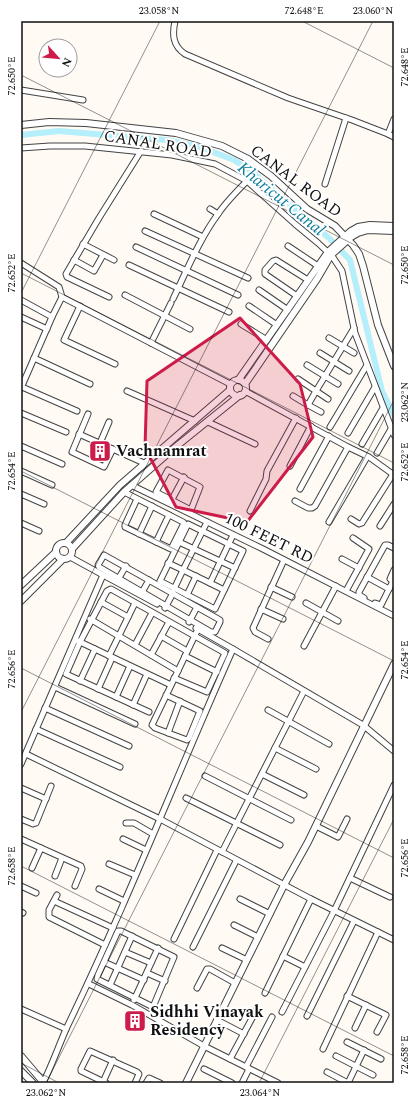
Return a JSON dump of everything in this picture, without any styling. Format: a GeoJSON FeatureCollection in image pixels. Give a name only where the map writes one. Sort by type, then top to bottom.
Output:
{"type":"FeatureCollection","features":[{"type":"Feature","properties":{"kind":"street"},"geometry":{"type":"LineString","coordinates":[[175,21],[174,44],[185,54],[288,98],[346,118],[394,137]]}},
{"type":"Feature","properties":{"kind":"street"},"geometry":{"type":"LineString","coordinates":[[21,90],[83,100]]}},
{"type":"Feature","properties":{"kind":"street"},"geometry":{"type":"LineString","coordinates":[[325,184],[346,118]]}},
{"type":"Feature","properties":{"kind":"street"},"geometry":{"type":"LineString","coordinates":[[388,134],[394,119]]}},
{"type":"Feature","properties":{"kind":"street","name":"CANAL ROAD"},"geometry":{"type":"LineString","coordinates":[[21,125],[50,122],[86,123],[176,132],[222,146],[248,159],[307,209],[335,226],[347,238],[359,254],[378,325],[394,366]]}},
{"type":"Feature","properties":{"kind":"street","name":"CANAL ROAD"},"geometry":{"type":"LineString","coordinates":[[21,148],[78,146],[172,155],[215,164],[247,181],[330,254],[342,271],[354,328],[394,435]]}},
{"type":"Feature","properties":{"kind":"street"},"geometry":{"type":"LineString","coordinates":[[109,297],[68,278],[66,272],[141,151]]}},
{"type":"Feature","properties":{"kind":"street"},"geometry":{"type":"LineString","coordinates":[[151,344],[203,237],[230,198],[247,181]]}},
{"type":"Feature","properties":{"kind":"street"},"geometry":{"type":"LineString","coordinates":[[210,209],[218,214]]}},
{"type":"Feature","properties":{"kind":"street"},"geometry":{"type":"LineString","coordinates":[[154,214],[203,237]]}},
{"type":"Feature","properties":{"kind":"street"},"geometry":{"type":"LineString","coordinates":[[21,585],[56,552],[59,544],[66,543],[120,485],[195,421],[230,387],[234,380],[239,380],[318,266],[347,238],[351,231],[358,227],[370,225],[394,226]]}},
{"type":"Feature","properties":{"kind":"street"},"geometry":{"type":"LineString","coordinates":[[347,238],[368,230],[394,231]]}},
{"type":"Feature","properties":{"kind":"street"},"geometry":{"type":"LineString","coordinates":[[145,231],[248,278]]}},
{"type":"Feature","properties":{"kind":"street"},"geometry":{"type":"LineString","coordinates":[[83,244],[114,260]]}},
{"type":"Feature","properties":{"kind":"street"},"geometry":{"type":"LineString","coordinates":[[288,246],[318,266]]}},
{"type":"Feature","properties":{"kind":"street"},"geometry":{"type":"LineString","coordinates":[[136,248],[238,295]]}},
{"type":"Feature","properties":{"kind":"street"},"geometry":{"type":"LineString","coordinates":[[70,557],[72,549],[131,485],[173,449],[208,422],[243,390],[317,279],[330,254]]}},
{"type":"Feature","properties":{"kind":"street"},"geometry":{"type":"LineString","coordinates":[[74,260],[93,271],[103,255]]}},
{"type":"Feature","properties":{"kind":"street"},"geometry":{"type":"LineString","coordinates":[[297,296],[265,274],[265,270],[273,261],[276,260],[308,280]]}},
{"type":"Feature","properties":{"kind":"street"},"geometry":{"type":"LineString","coordinates":[[21,263],[59,287],[62,297],[21,387],[77,410]]}},
{"type":"Feature","properties":{"kind":"street"},"geometry":{"type":"LineString","coordinates":[[129,265],[229,312]]}},
{"type":"Feature","properties":{"kind":"street"},"geometry":{"type":"LineString","coordinates":[[259,290],[288,310]]}},
{"type":"Feature","properties":{"kind":"street"},"geometry":{"type":"LineString","coordinates":[[124,295],[190,329]]}},
{"type":"Feature","properties":{"kind":"street"},"geometry":{"type":"LineString","coordinates":[[62,297],[230,387],[235,395],[243,390]]}},
{"type":"Feature","properties":{"kind":"street"},"geometry":{"type":"LineString","coordinates":[[21,300],[52,317]]}},
{"type":"Feature","properties":{"kind":"street"},"geometry":{"type":"LineString","coordinates":[[80,306],[64,340],[115,364]]}},
{"type":"Feature","properties":{"kind":"street"},"geometry":{"type":"LineString","coordinates":[[249,306],[278,325]]}},
{"type":"Feature","properties":{"kind":"street"},"geometry":{"type":"LineString","coordinates":[[21,316],[47,329]]}},
{"type":"Feature","properties":{"kind":"street"},"geometry":{"type":"LineString","coordinates":[[242,324],[267,340]]}},
{"type":"Feature","properties":{"kind":"street"},"geometry":{"type":"LineString","coordinates":[[308,405],[354,328]]}},
{"type":"Feature","properties":{"kind":"street"},"geometry":{"type":"LineString","coordinates":[[329,338],[354,353]]}},
{"type":"Feature","properties":{"kind":"street"},"geometry":{"type":"LineString","coordinates":[[320,353],[350,371]]}},
{"type":"Feature","properties":{"kind":"street"},"geometry":{"type":"LineString","coordinates":[[34,358],[90,384]]}},
{"type":"Feature","properties":{"kind":"street"},"geometry":{"type":"LineString","coordinates":[[307,365],[338,384]]}},
{"type":"Feature","properties":{"kind":"street"},"geometry":{"type":"LineString","coordinates":[[330,427],[367,365]]}},
{"type":"Feature","properties":{"kind":"street"},"geometry":{"type":"LineString","coordinates":[[21,370],[27,373]]}},
{"type":"Feature","properties":{"kind":"street"},"geometry":{"type":"LineString","coordinates":[[239,380],[243,390],[366,457],[369,457],[393,475],[362,523],[359,524],[351,519]]}},
{"type":"Feature","properties":{"kind":"street"},"geometry":{"type":"LineString","coordinates":[[298,380],[328,399]]}},
{"type":"Feature","properties":{"kind":"street"},"geometry":{"type":"LineString","coordinates":[[348,433],[375,387]]}},
{"type":"Feature","properties":{"kind":"street"},"geometry":{"type":"LineString","coordinates":[[127,391],[195,421]]}},
{"type":"Feature","properties":{"kind":"street"},"geometry":{"type":"LineString","coordinates":[[293,396],[321,412]]}},
{"type":"Feature","properties":{"kind":"street"},"geometry":{"type":"LineString","coordinates":[[362,444],[383,408]]}},
{"type":"Feature","properties":{"kind":"street"},"geometry":{"type":"LineString","coordinates":[[21,412],[66,432]]}},
{"type":"Feature","properties":{"kind":"street"},"geometry":{"type":"LineString","coordinates":[[88,414],[72,452],[105,467],[113,449]]}},
{"type":"Feature","properties":{"kind":"street"},"geometry":{"type":"LineString","coordinates":[[250,511],[266,479],[267,471],[296,418]]}},
{"type":"Feature","properties":{"kind":"street"},"geometry":{"type":"LineString","coordinates":[[100,443],[109,422]]}},
{"type":"Feature","properties":{"kind":"street"},"geometry":{"type":"LineString","coordinates":[[208,422],[255,444]]}},
{"type":"Feature","properties":{"kind":"street"},"geometry":{"type":"LineString","coordinates":[[290,466],[311,426]]}},
{"type":"Feature","properties":{"kind":"street"},"geometry":{"type":"LineString","coordinates":[[377,453],[391,429]]}},
{"type":"Feature","properties":{"kind":"street"},"geometry":{"type":"LineString","coordinates":[[79,434],[144,464]]}},
{"type":"Feature","properties":{"kind":"street"},"geometry":{"type":"LineString","coordinates":[[300,489],[329,436]]}},
{"type":"Feature","properties":{"kind":"street"},"geometry":{"type":"LineString","coordinates":[[21,446],[62,464]]}},
{"type":"Feature","properties":{"kind":"street"},"geometry":{"type":"LineString","coordinates":[[295,501],[308,508],[315,506],[348,447]]}},
{"type":"Feature","properties":{"kind":"street"},"geometry":{"type":"LineString","coordinates":[[330,522],[366,457]]}},
{"type":"Feature","properties":{"kind":"street"},"geometry":{"type":"LineString","coordinates":[[168,470],[184,477],[200,487],[192,509],[190,510],[171,503],[156,493],[156,490],[168,470]]}},
{"type":"Feature","properties":{"kind":"street"},"geometry":{"type":"LineString","coordinates":[[21,471],[52,485]]}},
{"type":"Feature","properties":{"kind":"street"},"geometry":{"type":"LineString","coordinates":[[171,503],[184,477]]}},
{"type":"Feature","properties":{"kind":"street","name":"100 FEET RD"},"geometry":{"type":"LineString","coordinates":[[131,485],[171,503],[394,616]]}},
{"type":"Feature","properties":{"kind":"street"},"geometry":{"type":"LineString","coordinates":[[124,492],[184,523],[171,549],[126,528],[124,525],[137,499]]}},
{"type":"Feature","properties":{"kind":"street"},"geometry":{"type":"LineString","coordinates":[[21,494],[44,504]]}},
{"type":"Feature","properties":{"kind":"street"},"geometry":{"type":"LineString","coordinates":[[380,526],[394,504]]}},
{"type":"Feature","properties":{"kind":"street"},"geometry":{"type":"LineString","coordinates":[[139,534],[152,506]]}},
{"type":"Feature","properties":{"kind":"street"},"geometry":{"type":"LineString","coordinates":[[156,542],[169,515]]}},
{"type":"Feature","properties":{"kind":"street"},"geometry":{"type":"LineString","coordinates":[[166,607],[207,522]]}},
{"type":"Feature","properties":{"kind":"street"},"geometry":{"type":"LineString","coordinates":[[21,523],[39,531]]}},
{"type":"Feature","properties":{"kind":"street"},"geometry":{"type":"LineString","coordinates":[[203,531],[188,524],[160,581],[174,591],[198,607],[220,620],[221,622],[215,632],[212,633],[141,594],[118,580],[98,565],[105,555],[150,580],[174,591],[187,595],[215,609],[243,551],[203,531]]}},
{"type":"Feature","properties":{"kind":"street"},"geometry":{"type":"LineString","coordinates":[[210,583],[233,535]]}},
{"type":"Feature","properties":{"kind":"street"},"geometry":{"type":"LineString","coordinates":[[346,591],[369,549],[353,538]]}},
{"type":"Feature","properties":{"kind":"street"},"geometry":{"type":"LineString","coordinates":[[179,542],[235,568]]}},
{"type":"Feature","properties":{"kind":"street"},"geometry":{"type":"LineString","coordinates":[[66,543],[72,549]]}},
{"type":"Feature","properties":{"kind":"street"},"geometry":{"type":"LineString","coordinates":[[394,548],[385,545],[359,594],[366,599],[381,605],[394,582],[390,579],[394,570]]}},
{"type":"Feature","properties":{"kind":"street"},"geometry":{"type":"LineString","coordinates":[[56,552],[58,557],[63,559]]}},
{"type":"Feature","properties":{"kind":"street"},"geometry":{"type":"LineString","coordinates":[[21,601],[63,559],[70,557],[103,575],[118,580]]}},
{"type":"Feature","properties":{"kind":"street"},"geometry":{"type":"LineString","coordinates":[[342,559],[359,568]]}},
{"type":"Feature","properties":{"kind":"street"},"geometry":{"type":"LineString","coordinates":[[268,639],[252,630],[284,560]]}},
{"type":"Feature","properties":{"kind":"street"},"geometry":{"type":"LineString","coordinates":[[168,563],[224,590]]}},
{"type":"Feature","properties":{"kind":"street"},"geometry":{"type":"LineString","coordinates":[[118,580],[126,566]]}},
{"type":"Feature","properties":{"kind":"street"},"geometry":{"type":"LineString","coordinates":[[103,575],[85,617],[66,674],[149,712]]}},
{"type":"Feature","properties":{"kind":"street"},"geometry":{"type":"LineString","coordinates":[[187,595],[196,576]]}},
{"type":"Feature","properties":{"kind":"street"},"geometry":{"type":"LineString","coordinates":[[367,577],[389,589]]}},
{"type":"Feature","properties":{"kind":"street"},"geometry":{"type":"LineString","coordinates":[[141,594],[150,580]]}},
{"type":"Feature","properties":{"kind":"street"},"geometry":{"type":"LineString","coordinates":[[304,646],[336,586]]}},
{"type":"Feature","properties":{"kind":"street"},"geometry":{"type":"LineString","coordinates":[[271,587],[292,597]]}},
{"type":"Feature","properties":{"kind":"street"},"geometry":{"type":"LineString","coordinates":[[21,764],[54,687],[77,641],[92,620],[107,591],[111,590],[225,653],[207,692],[174,678]]}},
{"type":"Feature","properties":{"kind":"street"},"geometry":{"type":"LineString","coordinates":[[101,602],[128,617]]}},
{"type":"Feature","properties":{"kind":"street"},"geometry":{"type":"LineString","coordinates":[[98,689],[118,636],[135,603]]}},
{"type":"Feature","properties":{"kind":"street"},"geometry":{"type":"LineString","coordinates":[[306,603],[338,620]]}},
{"type":"Feature","properties":{"kind":"street"},"geometry":{"type":"LineString","coordinates":[[190,621],[198,607]]}},
{"type":"Feature","properties":{"kind":"street"},"geometry":{"type":"LineString","coordinates":[[261,609],[283,619]]}},
{"type":"Feature","properties":{"kind":"street"},"geometry":{"type":"LineString","coordinates":[[135,645],[152,613]]}},
{"type":"Feature","properties":{"kind":"street"},"geometry":{"type":"LineString","coordinates":[[85,617],[178,671]]}},
{"type":"Feature","properties":{"kind":"street"},"geometry":{"type":"LineString","coordinates":[[190,621],[198,629],[363,725],[394,751]]}},
{"type":"Feature","properties":{"kind":"street"},"geometry":{"type":"LineString","coordinates":[[150,655],[169,622]]}},
{"type":"Feature","properties":{"kind":"street"},"geometry":{"type":"LineString","coordinates":[[166,695],[199,710],[200,712],[187,740],[155,728],[152,725],[166,695],[171,685],[174,678],[198,629]]}},
{"type":"Feature","properties":{"kind":"street"},"geometry":{"type":"LineString","coordinates":[[161,636],[186,654],[217,672]]}},
{"type":"Feature","properties":{"kind":"street"},"geometry":{"type":"LineString","coordinates":[[77,641],[171,685]]}},
{"type":"Feature","properties":{"kind":"street"},"geometry":{"type":"LineString","coordinates":[[80,681],[95,649]]}},
{"type":"Feature","properties":{"kind":"street"},"geometry":{"type":"LineString","coordinates":[[21,1056],[44,1083],[66,1029],[89,984],[106,945],[233,649]]}},
{"type":"Feature","properties":{"kind":"street"},"geometry":{"type":"LineString","coordinates":[[186,1083],[246,960],[316,826],[363,725],[392,673],[394,664]]}},
{"type":"Feature","properties":{"kind":"street"},"geometry":{"type":"LineString","coordinates":[[116,697],[130,666]]}},
{"type":"Feature","properties":{"kind":"street"},"geometry":{"type":"LineString","coordinates":[[133,705],[147,674]]}},
{"type":"Feature","properties":{"kind":"street"},"geometry":{"type":"LineString","coordinates":[[54,687],[135,724]]}},
{"type":"Feature","properties":{"kind":"street"},"geometry":{"type":"LineString","coordinates":[[174,939],[220,851],[237,824],[304,691]]}},
{"type":"Feature","properties":{"kind":"street"},"geometry":{"type":"LineString","coordinates":[[168,733],[180,701]]}},
{"type":"Feature","properties":{"kind":"street"},"geometry":{"type":"LineString","coordinates":[[45,708],[129,746]]}},
{"type":"Feature","properties":{"kind":"street"},"geometry":{"type":"LineString","coordinates":[[268,710],[329,744]]}},
{"type":"Feature","properties":{"kind":"street"},"geometry":{"type":"LineString","coordinates":[[36,729],[120,767]]}},
{"type":"Feature","properties":{"kind":"street"},"geometry":{"type":"LineString","coordinates":[[275,748],[316,769]]}},
{"type":"Feature","properties":{"kind":"street"},"geometry":{"type":"LineString","coordinates":[[26,754],[160,819],[236,861],[394,940]]}},
{"type":"Feature","properties":{"kind":"street"},"geometry":{"type":"LineString","coordinates":[[262,774],[304,795]]}},
{"type":"Feature","properties":{"kind":"street"},"geometry":{"type":"LineString","coordinates":[[205,776],[291,820]]}},
{"type":"Feature","properties":{"kind":"street"},"geometry":{"type":"LineString","coordinates":[[21,819],[33,824],[36,823],[51,786]]}},
{"type":"Feature","properties":{"kind":"street"},"geometry":{"type":"LineString","coordinates":[[282,1012],[334,911],[394,786]]}},
{"type":"Feature","properties":{"kind":"street"},"geometry":{"type":"LineString","coordinates":[[21,788],[46,799]]}},
{"type":"Feature","properties":{"kind":"street"},"geometry":{"type":"LineString","coordinates":[[186,798],[280,845]]}},
{"type":"Feature","properties":{"kind":"street"},"geometry":{"type":"LineString","coordinates":[[316,826],[338,837],[347,819]]}},
{"type":"Feature","properties":{"kind":"street"},"geometry":{"type":"LineString","coordinates":[[126,823],[134,824],[153,834]]}},
{"type":"Feature","properties":{"kind":"street"},"geometry":{"type":"LineString","coordinates":[[21,839],[82,868],[75,886]]}},
{"type":"Feature","properties":{"kind":"street"},"geometry":{"type":"LineString","coordinates":[[123,839],[146,850]]}},
{"type":"Feature","properties":{"kind":"street"},"geometry":{"type":"LineString","coordinates":[[32,868],[41,848]]}},
{"type":"Feature","properties":{"kind":"street"},"geometry":{"type":"LineString","coordinates":[[55,876],[62,858]]}},
{"type":"Feature","properties":{"kind":"street"},"geometry":{"type":"LineString","coordinates":[[193,947],[236,861]]}},
{"type":"Feature","properties":{"kind":"street"},"geometry":{"type":"LineString","coordinates":[[109,864],[135,875]]}},
{"type":"Feature","properties":{"kind":"street"},"geometry":{"type":"LineString","coordinates":[[350,878],[390,897]]}},
{"type":"Feature","properties":{"kind":"street"},"geometry":{"type":"LineString","coordinates":[[21,886],[36,892]]}},
{"type":"Feature","properties":{"kind":"street"},"geometry":{"type":"LineString","coordinates":[[99,889],[124,901]]}},
{"type":"Feature","properties":{"kind":"street"},"geometry":{"type":"LineString","coordinates":[[57,895],[49,911],[49,917],[106,945]]}},
{"type":"Feature","properties":{"kind":"street"},"geometry":{"type":"LineString","coordinates":[[240,899],[270,914]]}},
{"type":"Feature","properties":{"kind":"street"},"geometry":{"type":"LineString","coordinates":[[265,993],[311,899]]}},
{"type":"Feature","properties":{"kind":"street"},"geometry":{"type":"LineString","coordinates":[[54,901],[113,928]]}},
{"type":"Feature","properties":{"kind":"street"},"geometry":{"type":"LineString","coordinates":[[307,1016],[354,920]]}},
{"type":"Feature","properties":{"kind":"street"},"geometry":{"type":"LineString","coordinates":[[234,925],[258,937]]}},
{"type":"Feature","properties":{"kind":"street"},"geometry":{"type":"LineString","coordinates":[[121,931],[132,936],[174,957],[153,1007],[97,979],[118,932],[121,931]]}},
{"type":"Feature","properties":{"kind":"street"},"geometry":{"type":"LineString","coordinates":[[323,1049],[378,932]]}},
{"type":"Feature","properties":{"kind":"street"},"geometry":{"type":"LineString","coordinates":[[110,986],[132,936]]}},
{"type":"Feature","properties":{"kind":"street"},"geometry":{"type":"LineString","coordinates":[[132,1005],[158,948]]}},
{"type":"Feature","properties":{"kind":"street"},"geometry":{"type":"LineString","coordinates":[[222,948],[246,960]]}},
{"type":"Feature","properties":{"kind":"street"},"geometry":{"type":"LineString","coordinates":[[125,952],[151,963]]}},
{"type":"Feature","properties":{"kind":"street"},"geometry":{"type":"LineString","coordinates":[[283,956],[305,967]]}},
{"type":"Feature","properties":{"kind":"street"},"geometry":{"type":"LineString","coordinates":[[104,962],[144,980]]}},
{"type":"Feature","properties":{"kind":"street"},"geometry":{"type":"LineString","coordinates":[[197,988],[207,969],[210,969],[235,983]]}},
{"type":"Feature","properties":{"kind":"street"},"geometry":{"type":"LineString","coordinates":[[147,973],[165,981]]}},
{"type":"Feature","properties":{"kind":"street"},"geometry":{"type":"LineString","coordinates":[[89,984],[132,1005],[230,1060],[278,1083]]}},
{"type":"Feature","properties":{"kind":"street"},"geometry":{"type":"LineString","coordinates":[[347,996],[386,1015],[377,1032]]}},
{"type":"Feature","properties":{"kind":"street"},"geometry":{"type":"LineString","coordinates":[[355,1028],[366,1005]]}},
{"type":"Feature","properties":{"kind":"street"},"geometry":{"type":"LineString","coordinates":[[21,1009],[66,1029]]}},
{"type":"Feature","properties":{"kind":"street"},"geometry":{"type":"LineString","coordinates":[[230,1060],[257,1009]]}},
{"type":"Feature","properties":{"kind":"street"},"geometry":{"type":"LineString","coordinates":[[242,1083],[272,1017]]}},
{"type":"Feature","properties":{"kind":"street"},"geometry":{"type":"LineString","coordinates":[[216,1020],[244,1034]]}},
{"type":"Feature","properties":{"kind":"street"},"geometry":{"type":"LineString","coordinates":[[348,1042],[381,1058]]}},
{"type":"Feature","properties":{"kind":"street"},"geometry":{"type":"LineString","coordinates":[[327,1072],[348,1083],[364,1050]]}},
{"type":"Feature","properties":{"kind":"street"},"geometry":{"type":"LineString","coordinates":[[113,1060],[104,1082],[83,1073],[81,1069],[90,1051],[113,1060],[138,1072],[139,1074],[135,1083]]}},
{"type":"Feature","properties":{"kind":"street"},"geometry":{"type":"LineString","coordinates":[[336,1056],[373,1075]]}},
{"type":"Feature","properties":{"kind":"street"},"geometry":{"type":"LineString","coordinates":[[204,1069],[232,1083]]}},
{"type":"Feature","properties":{"kind":"street"},"geometry":{"type":"LineString","coordinates":[[21,1071],[33,1083]]}},
{"type":"Feature","properties":{"kind":"street"},"geometry":{"type":"LineString","coordinates":[[146,1083],[149,1078],[160,1083]]}},
{"type":"Feature","properties":{"kind":"highlighted area"},"geometry":{"type":"Polygon","coordinates":[[[240,318],[300,384],[313,437],[247,522],[176,507],[145,448],[147,381],[240,318]]]}},
{"type":"Feature","properties":{"kind":"waterway","name":"Kharicut Canal"},"geometry":{"type":"LineString","coordinates":[[21,135],[59,131],[167,140],[200,147],[234,160],[252,172],[330,239],[350,260],[382,391],[394,415]]}},
{"type":"Feature","properties":{"kind":"place","name":"Vachnamrat"},"geometry":{"type":"Point","coordinates":[100,451]}},
{"type":"Feature","properties":{"kind":"place","name":"Sidhhi Vinayak Residency"},"geometry":{"type":"Point","coordinates":[135,1021]}}]}
